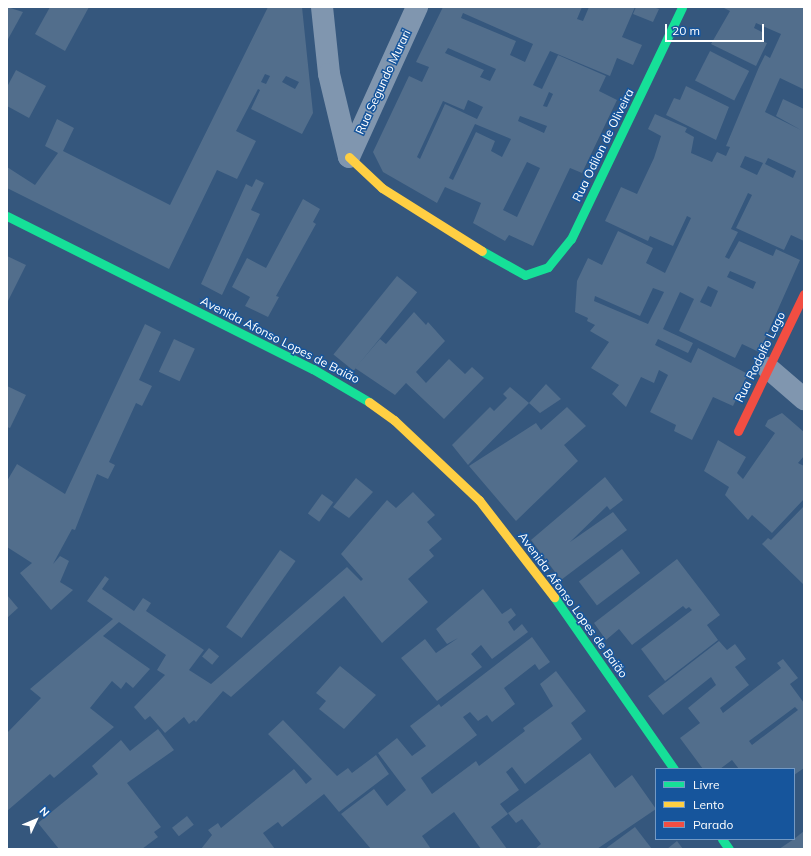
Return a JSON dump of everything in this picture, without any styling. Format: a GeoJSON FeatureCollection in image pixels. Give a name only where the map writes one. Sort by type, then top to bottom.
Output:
{"type":"FeatureCollection","features":[{"type":"Feature","properties":{"kind":"street"},"geometry":{"type":"LineString","coordinates":[[322,7],[329,74],[349,157]]}},
{"type":"Feature","properties":{"kind":"street","name":"Rua Segundo Murari"},"geometry":{"type":"LineString","coordinates":[[349,157],[417,7]]}},
{"type":"Feature","properties":{"kind":"street","name":"Rua Odilon de Oliveira"},"geometry":{"type":"LineString","coordinates":[[349,157],[382,188],[445,231],[525,275],[548,267],[571,238],[682,7]]}},
{"type":"Feature","properties":{"kind":"street","name":"Avenida Afonso Lopes de Baião"},"geometry":{"type":"LineString","coordinates":[[7,216],[319,372],[394,420],[479,500],[532,565],[673,768]]}},
{"type":"Feature","properties":{"kind":"street","name":"Rua Rodolfo Lago"},"geometry":{"type":"LineString","coordinates":[[738,431],[804,294]]}},
{"type":"Feature","properties":{"kind":"street"},"geometry":{"type":"LineString","coordinates":[[768,368],[804,399]]}},
{"type":"Feature","properties":{"kind":"street"},"geometry":{"type":"LineString","coordinates":[[723,840],[729,849]]}},
{"type":"Feature","properties":{"kind":"building"},"geometry":{"type":"Polygon","coordinates":[[[7,7],[23,12],[7,41],[7,7]]]}},
{"type":"Feature","properties":{"kind":"building"},"geometry":{"type":"Polygon","coordinates":[[[50,7],[89,7],[65,51],[35,34],[50,7]]]}},
{"type":"Feature","properties":{"kind":"building"},"geometry":{"type":"Polygon","coordinates":[[[268,7],[302,7],[313,113],[302,134],[251,109],[260,90],[258,89],[236,131],[256,141],[237,179],[217,170],[169,269],[7,188],[7,167],[35,185],[58,153],[45,146],[57,119],[74,128],[63,151],[170,205],[268,7]],[[265,74],[261,82],[266,84],[270,76],[265,74]],[[286,76],[282,82],[295,89],[299,82],[286,76]]]}},
{"type":"Feature","properties":{"kind":"building"},"geometry":{"type":"Polygon","coordinates":[[[443,7],[582,7],[577,19],[583,21],[589,7],[635,7],[622,37],[642,45],[633,65],[617,58],[610,76],[550,51],[533,85],[542,89],[558,55],[606,76],[599,91],[617,100],[582,173],[570,168],[533,246],[509,235],[505,241],[473,223],[481,203],[445,187],[437,203],[383,172],[373,152],[409,76],[422,82],[429,67],[416,62],[443,7]],[[463,13],[461,18],[516,41],[510,55],[525,62],[533,44],[463,13]],[[448,48],[445,53],[484,70],[480,77],[490,81],[496,69],[448,48]],[[549,92],[543,106],[547,107],[553,94],[549,92]],[[468,100],[464,110],[443,101],[417,157],[420,159],[445,104],[477,119],[483,107],[468,100]],[[520,116],[518,121],[544,133],[547,126],[520,116]],[[475,124],[449,178],[453,180],[476,132],[495,141],[491,151],[502,157],[511,139],[475,124]],[[527,162],[503,210],[517,217],[540,168],[527,162]]]}},
{"type":"Feature","properties":{"kind":"building"},"geometry":{"type":"Polygon","coordinates":[[[636,7],[653,7],[659,9],[653,22],[633,14],[636,7]]]}},
{"type":"Feature","properties":{"kind":"building"},"geometry":{"type":"Polygon","coordinates":[[[722,7],[804,7],[803,89],[780,78],[765,112],[801,130],[776,116],[783,99],[804,109],[804,241],[791,235],[784,250],[736,228],[752,195],[748,193],[731,229],[738,232],[725,257],[729,259],[739,241],[773,256],[776,249],[800,260],[759,352],[742,344],[735,358],[679,331],[694,299],[680,292],[663,329],[693,343],[688,353],[658,339],[655,345],[691,363],[698,348],[748,374],[733,406],[713,397],[692,440],[674,431],[676,425],[650,412],[668,375],[659,370],[654,383],[641,377],[626,407],[612,394],[619,385],[591,368],[609,342],[590,331],[595,325],[587,321],[588,318],[575,312],[577,281],[588,258],[602,265],[618,231],[653,248],[646,263],[665,273],[691,218],[687,216],[673,246],[650,236],[648,241],[605,221],[621,187],[637,194],[654,158],[661,136],[648,129],[655,114],[687,128],[685,132],[694,137],[691,153],[712,162],[717,152],[726,156],[730,147],[726,146],[759,67],[765,55],[770,58],[781,34],[756,23],[754,28],[764,33],[761,41],[767,43],[756,66],[711,44],[730,11],[722,7]],[[745,156],[740,167],[757,175],[763,163],[745,156]],[[768,158],[765,164],[793,178],[796,171],[768,158]],[[730,271],[727,277],[753,289],[756,282],[730,271]],[[708,286],[700,302],[711,307],[718,291],[708,286]],[[653,288],[640,316],[595,296],[594,301],[648,324],[664,292],[653,288]]]}},
{"type":"Feature","properties":{"kind":"building"},"geometry":{"type":"Polygon","coordinates":[[[710,51],[749,71],[734,100],[695,80],[710,51]]]}},
{"type":"Feature","properties":{"kind":"building"},"geometry":{"type":"Polygon","coordinates":[[[16,70],[46,86],[29,118],[7,106],[7,87],[16,70]]]}},
{"type":"Feature","properties":{"kind":"building"},"geometry":{"type":"Polygon","coordinates":[[[686,86],[729,107],[716,140],[666,115],[674,98],[680,100],[686,86]]]}},
{"type":"Feature","properties":{"kind":"building"},"geometry":{"type":"Polygon","coordinates":[[[256,179],[264,183],[251,210],[260,214],[222,295],[201,284],[246,184],[252,187],[256,179]]]}},
{"type":"Feature","properties":{"kind":"building"},"geometry":{"type":"Polygon","coordinates":[[[303,199],[320,209],[313,222],[316,224],[276,296],[279,297],[268,317],[245,306],[250,297],[232,287],[247,258],[266,268],[303,199]]]}},
{"type":"Feature","properties":{"kind":"building"},"geometry":{"type":"Polygon","coordinates":[[[7,256],[26,265],[7,303],[7,256]]]}},
{"type":"Feature","properties":{"kind":"building"},"geometry":{"type":"Polygon","coordinates":[[[397,276],[417,292],[354,371],[333,354],[397,276]]]}},
{"type":"Feature","properties":{"kind":"building"},"geometry":{"type":"Polygon","coordinates":[[[414,312],[426,325],[428,322],[445,341],[416,372],[426,383],[449,359],[465,374],[472,367],[484,378],[444,419],[406,383],[395,395],[355,368],[380,339],[386,344],[414,312]]]}},
{"type":"Feature","properties":{"kind":"building"},"geometry":{"type":"Polygon","coordinates":[[[145,324],[161,332],[139,380],[152,386],[142,406],[136,403],[109,462],[115,465],[108,479],[97,474],[75,530],[72,529],[53,564],[60,556],[69,561],[60,582],[73,590],[51,610],[20,573],[32,563],[7,547],[7,481],[17,464],[65,494],[145,324]]]}},
{"type":"Feature","properties":{"kind":"building"},"geometry":{"type":"Polygon","coordinates":[[[174,339],[195,349],[180,381],[159,372],[174,339]]]}},
{"type":"Feature","properties":{"kind":"building"},"geometry":{"type":"Polygon","coordinates":[[[546,384],[561,399],[540,413],[529,403],[546,384]]]}},
{"type":"Feature","properties":{"kind":"building"},"geometry":{"type":"Polygon","coordinates":[[[7,386],[26,395],[10,428],[7,427],[7,386]]]}},
{"type":"Feature","properties":{"kind":"building"},"geometry":{"type":"Polygon","coordinates":[[[510,387],[529,403],[468,465],[452,445],[490,407],[494,411],[507,398],[503,394],[510,387]]]}},
{"type":"Feature","properties":{"kind":"building"},"geometry":{"type":"Polygon","coordinates":[[[567,407],[586,426],[564,445],[578,461],[516,521],[469,466],[536,423],[541,430],[567,407]]]}},
{"type":"Feature","properties":{"kind":"building"},"geometry":{"type":"Polygon","coordinates":[[[782,413],[804,432],[804,456],[798,463],[804,466],[804,499],[772,533],[752,515],[748,520],[725,495],[729,487],[704,471],[718,440],[746,457],[737,473],[743,479],[775,433],[765,426],[768,420],[782,413]]]}},
{"type":"Feature","properties":{"kind":"building"},"geometry":{"type":"Polygon","coordinates":[[[605,477],[623,500],[610,510],[607,506],[570,542],[613,512],[627,530],[561,580],[531,540],[605,477]]]}},
{"type":"Feature","properties":{"kind":"building"},"geometry":{"type":"Polygon","coordinates":[[[356,478],[373,492],[349,518],[333,507],[356,478]]]}},
{"type":"Feature","properties":{"kind":"building"},"geometry":{"type":"Polygon","coordinates":[[[413,492],[435,515],[427,522],[442,539],[429,550],[434,556],[408,579],[428,602],[382,643],[344,596],[231,697],[223,691],[196,722],[194,720],[189,724],[184,717],[165,733],[150,716],[145,720],[134,707],[165,675],[157,670],[166,655],[119,622],[103,636],[150,669],[133,688],[126,682],[121,689],[112,681],[90,708],[114,727],[54,778],[50,774],[7,811],[7,733],[41,698],[30,689],[113,619],[87,601],[105,576],[109,579],[102,589],[134,611],[143,598],[151,603],[146,611],[204,650],[189,670],[211,684],[347,567],[361,581],[363,579],[341,554],[387,500],[396,508],[413,492]]]}},
{"type":"Feature","properties":{"kind":"building"},"geometry":{"type":"Polygon","coordinates":[[[322,494],[333,502],[319,522],[308,513],[322,494]]]}},
{"type":"Feature","properties":{"kind":"building"},"geometry":{"type":"Polygon","coordinates":[[[804,506],[804,585],[762,544],[768,538],[771,540],[804,506]]]}},
{"type":"Feature","properties":{"kind":"building"},"geometry":{"type":"Polygon","coordinates":[[[622,549],[640,573],[597,605],[579,581],[622,549]]]}},
{"type":"Feature","properties":{"kind":"building"},"geometry":{"type":"Polygon","coordinates":[[[280,550],[296,561],[242,638],[226,627],[280,550]]]}},
{"type":"Feature","properties":{"kind":"building"},"geometry":{"type":"Polygon","coordinates":[[[677,559],[720,615],[707,625],[718,640],[665,681],[641,649],[692,610],[689,607],[686,609],[683,606],[632,645],[619,629],[606,640],[594,623],[677,559]]]}},
{"type":"Feature","properties":{"kind":"building"},"geometry":{"type":"Polygon","coordinates":[[[483,589],[502,614],[511,608],[516,615],[508,622],[514,631],[522,624],[528,632],[492,659],[481,645],[471,654],[482,667],[437,701],[401,658],[425,639],[436,653],[458,638],[447,644],[436,629],[483,589]]]}},
{"type":"Feature","properties":{"kind":"building"},"geometry":{"type":"Polygon","coordinates":[[[7,595],[18,608],[7,618],[7,595]]]}},
{"type":"Feature","properties":{"kind":"building"},"geometry":{"type":"Polygon","coordinates":[[[532,637],[550,662],[539,670],[535,664],[504,688],[515,704],[492,722],[487,715],[478,721],[470,712],[463,717],[477,735],[421,778],[432,794],[476,761],[479,766],[525,731],[523,728],[553,706],[540,684],[556,671],[586,711],[571,723],[582,739],[525,784],[512,767],[506,772],[519,790],[500,804],[508,814],[491,827],[507,849],[481,849],[454,812],[422,836],[431,849],[371,849],[341,814],[374,789],[387,806],[406,790],[378,753],[397,738],[412,756],[426,746],[410,726],[439,704],[441,707],[532,637]]]}},
{"type":"Feature","properties":{"kind":"building"},"geometry":{"type":"Polygon","coordinates":[[[719,641],[727,650],[735,644],[746,659],[735,667],[749,685],[720,708],[723,713],[781,668],[777,663],[783,659],[798,678],[790,684],[804,703],[804,768],[795,774],[795,768],[738,768],[732,760],[721,768],[702,768],[680,738],[700,723],[688,708],[716,685],[711,677],[663,715],[648,696],[719,641]],[[795,707],[749,741],[752,745],[798,710],[795,707]]]}},
{"type":"Feature","properties":{"kind":"building"},"geometry":{"type":"Polygon","coordinates":[[[209,648],[219,656],[212,665],[202,657],[209,648]]]}},
{"type":"Feature","properties":{"kind":"building"},"geometry":{"type":"Polygon","coordinates":[[[340,666],[376,695],[344,729],[319,709],[326,701],[316,693],[340,666]]]}},
{"type":"Feature","properties":{"kind":"building"},"geometry":{"type":"Polygon","coordinates":[[[283,720],[337,776],[348,768],[352,773],[376,755],[389,774],[339,812],[324,794],[282,827],[278,822],[263,833],[275,849],[201,849],[212,835],[208,830],[218,823],[221,828],[294,769],[306,784],[312,779],[268,734],[283,720]]]}},
{"type":"Feature","properties":{"kind":"building"},"geometry":{"type":"Polygon","coordinates":[[[158,729],[174,750],[127,783],[161,827],[154,832],[158,837],[142,849],[59,849],[38,823],[98,774],[92,766],[121,740],[130,751],[158,729]]]}},
{"type":"Feature","properties":{"kind":"building"},"geometry":{"type":"Polygon","coordinates":[[[590,753],[615,788],[632,775],[655,808],[655,810],[597,849],[535,849],[541,844],[522,819],[516,823],[508,813],[590,753]]]}},
{"type":"Feature","properties":{"kind":"building"},"geometry":{"type":"Polygon","coordinates":[[[187,816],[194,825],[179,836],[172,828],[187,816]]]}},
{"type":"Feature","properties":{"kind":"building"},"geometry":{"type":"Polygon","coordinates":[[[635,827],[652,849],[605,849],[635,827]]]}},
{"type":"Feature","properties":{"kind":"building"},"geometry":{"type":"Polygon","coordinates":[[[804,831],[804,849],[779,849],[792,840],[795,840],[795,838],[804,831]]]}},
{"type":"Feature","properties":{"kind":"building"},"geometry":{"type":"Polygon","coordinates":[[[677,841],[683,849],[667,849],[677,841]]]}},
{"type":"Feature","properties":{"kind":"traffic: fast"},"geometry":{"type":"LineString","coordinates":[[482,251],[525,275],[548,267],[571,239],[682,7]]}},
{"type":"Feature","properties":{"kind":"traffic: fast"},"geometry":{"type":"LineString","coordinates":[[7,216],[313,369],[369,402]]}},
{"type":"Feature","properties":{"kind":"traffic: fast"},"geometry":{"type":"LineString","coordinates":[[554,597],[673,768]]}},
{"type":"Feature","properties":{"kind":"traffic: fast"},"geometry":{"type":"LineString","coordinates":[[723,840],[729,849]]}},
{"type":"Feature","properties":{"kind":"traffic: slow"},"geometry":{"type":"LineString","coordinates":[[349,157],[382,188],[482,251]]}},
{"type":"Feature","properties":{"kind":"traffic: slow"},"geometry":{"type":"LineString","coordinates":[[369,402],[394,420],[479,500],[554,597]]}},
{"type":"Feature","properties":{"kind":"traffic: jam"},"geometry":{"type":"LineString","coordinates":[[738,431],[804,294]]}}]}
